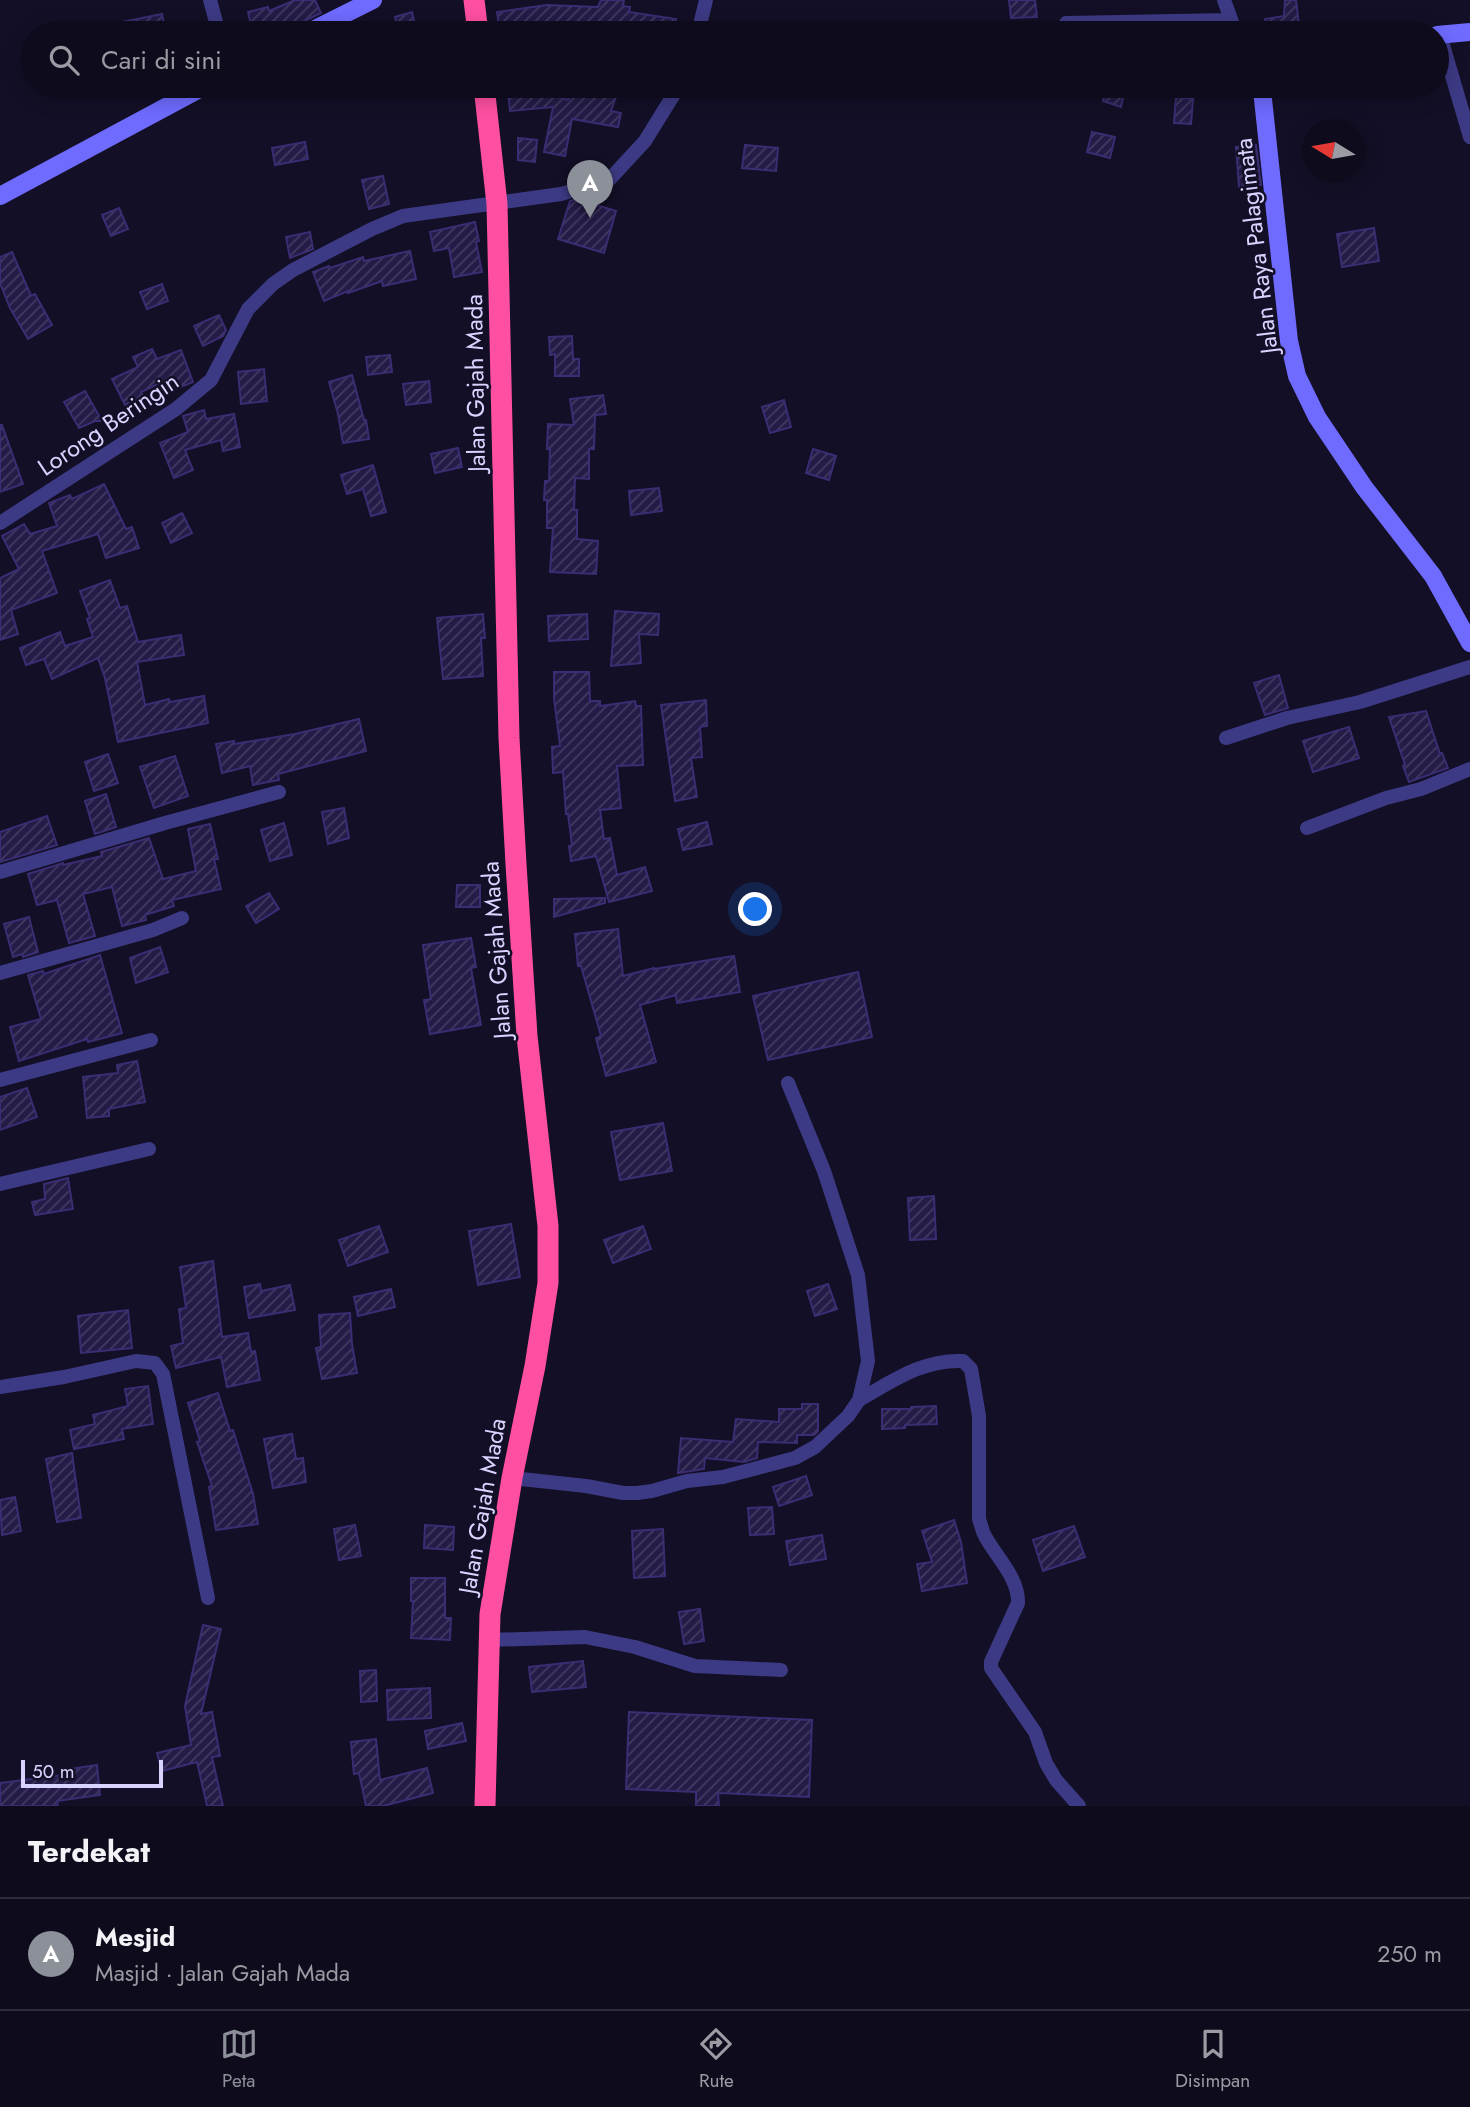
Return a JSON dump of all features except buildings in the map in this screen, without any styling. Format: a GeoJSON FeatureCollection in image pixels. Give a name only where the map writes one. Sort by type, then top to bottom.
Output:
{"type":"FeatureCollection","features":[{"type":"Feature","properties":{"kind":"highway"},"geometry":{"type":"LineString","coordinates":[[474,0],[477,21]]}},
{"type":"Feature","properties":{"kind":"highway","name":"Jalan Gajah Mada"},"geometry":{"type":"LineString","coordinates":[[485,98],[497,204],[509,738],[527,1036],[548,1226],[548,1283],[491,1604],[485,1806]]}},
{"type":"Feature","properties":{"kind":"street"},"geometry":{"type":"LineString","coordinates":[[210,0],[216,21]]}},
{"type":"Feature","properties":{"kind":"street"},"geometry":{"type":"LineString","coordinates":[[331,21],[373,0]]}},
{"type":"Feature","properties":{"kind":"street"},"geometry":{"type":"LineString","coordinates":[[701,21],[706,0]]}},
{"type":"Feature","properties":{"kind":"street"},"geometry":{"type":"LineString","coordinates":[[1224,0],[1232,21]]}},
{"type":"Feature","properties":{"kind":"street"},"geometry":{"type":"LineString","coordinates":[[1449,34],[1470,32]]}},
{"type":"Feature","properties":{"kind":"street"},"geometry":{"type":"LineString","coordinates":[[1449,70],[1470,137]]}},
{"type":"Feature","properties":{"kind":"street"},"geometry":{"type":"LineString","coordinates":[[0,196],[183,98]]}},
{"type":"Feature","properties":{"kind":"street","name":"Lorong Beringin"},"geometry":{"type":"LineString","coordinates":[[0,523],[176,409],[199,391],[211,380],[248,309],[273,284],[293,270],[403,216],[561,194],[609,180],[645,141],[672,98]]}},
{"type":"Feature","properties":{"kind":"street","name":"Jalan Raya Palagimata"},"geometry":{"type":"LineString","coordinates":[[1267,98],[1289,341],[1297,376],[1317,417],[1364,487],[1433,576],[1470,643]]}},
{"type":"Feature","properties":{"kind":"street"},"geometry":{"type":"LineString","coordinates":[[1226,738],[1287,718],[1360,702],[1470,667]]}},
{"type":"Feature","properties":{"kind":"street"},"geometry":{"type":"LineString","coordinates":[[1307,828],[1386,798],[1421,789],[1470,769]]}},
{"type":"Feature","properties":{"kind":"street"},"geometry":{"type":"LineString","coordinates":[[0,872],[279,792]]}},
{"type":"Feature","properties":{"kind":"street"},"geometry":{"type":"LineString","coordinates":[[0,973],[153,930],[182,918]]}},
{"type":"Feature","properties":{"kind":"street"},"geometry":{"type":"LineString","coordinates":[[0,1080],[151,1040]]}},
{"type":"Feature","properties":{"kind":"street"},"geometry":{"type":"LineString","coordinates":[[512,1478],[637,1493],[687,1481],[723,1477],[795,1458],[816,1447],[848,1416],[859,1400],[867,1361],[858,1275],[824,1171],[788,1083]]}},
{"type":"Feature","properties":{"kind":"street"},"geometry":{"type":"LineString","coordinates":[[0,1184],[149,1149]]}},
{"type":"Feature","properties":{"kind":"street"},"geometry":{"type":"LineString","coordinates":[[859,1400],[914,1369],[946,1360],[963,1361],[971,1369],[979,1416],[979,1519],[984,1535],[1002,1559],[1018,1595],[1018,1603],[991,1662],[991,1668],[1035,1732],[1046,1763],[1056,1780],[1079,1806]]}},
{"type":"Feature","properties":{"kind":"street"},"geometry":{"type":"LineString","coordinates":[[0,1387],[64,1377],[136,1361],[155,1363],[163,1374],[208,1598]]}},
{"type":"Feature","properties":{"kind":"street"},"geometry":{"type":"LineString","coordinates":[[489,1640],[585,1637],[635,1647],[695,1666],[781,1670]]}},
{"type":"Feature","properties":{"kind":"place","name":"Mesjid"},"geometry":{"type":"Point","coordinates":[590,218]}}]}
